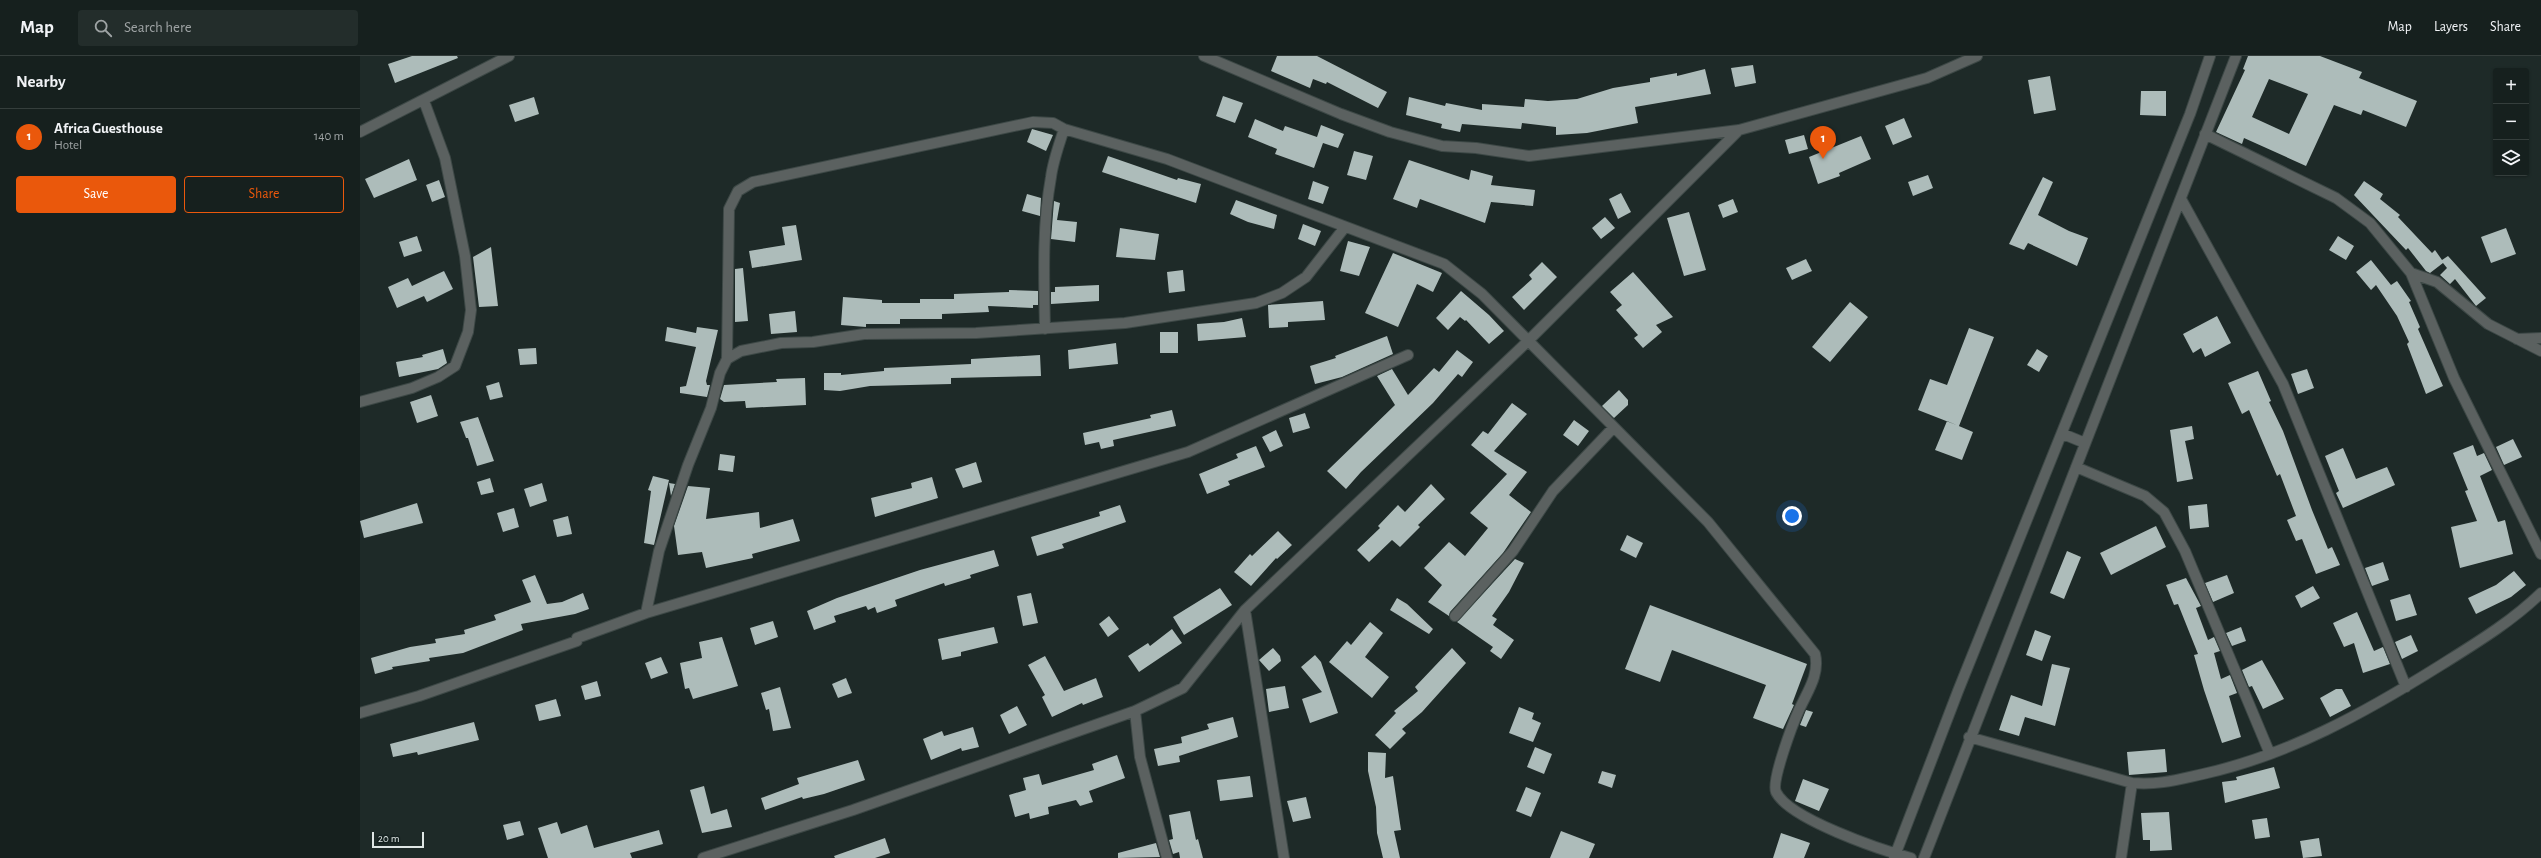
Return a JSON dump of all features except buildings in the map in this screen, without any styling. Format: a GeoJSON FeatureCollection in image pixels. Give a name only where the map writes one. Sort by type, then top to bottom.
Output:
{"type":"FeatureCollection","features":[{"type":"Feature","properties":{"kind":"street"},"geometry":{"type":"LineString","coordinates":[[360,132],[424,101],[509,56]]}},
{"type":"Feature","properties":{"kind":"street"},"geometry":{"type":"LineString","coordinates":[[1204,56],[1341,114],[1390,132],[1442,146],[1476,148],[1529,156],[1739,130],[1927,78],[1977,56]]}},
{"type":"Feature","properties":{"kind":"street"},"geometry":{"type":"LineString","coordinates":[[1895,856],[1958,691],[2063,434],[2101,333],[2190,114],[2210,56]]}},
{"type":"Feature","properties":{"kind":"street"},"geometry":{"type":"LineString","coordinates":[[1924,858],[1969,737],[2236,56]]}},
{"type":"Feature","properties":{"kind":"street"},"geometry":{"type":"LineString","coordinates":[[360,402],[412,388],[438,377],[455,366],[468,332],[471,310],[464,256],[445,158],[424,101]]}},
{"type":"Feature","properties":{"kind":"street"},"geometry":{"type":"LineString","coordinates":[[646,612],[659,551],[726,359],[729,209],[738,191],[745,185],[1026,123],[1053,123],[1064,130],[1167,159],[1444,264],[1482,294],[1708,522],[1815,654],[1818,665],[1816,674],[1797,713],[1784,751],[1774,785],[1776,792],[1797,812],[1841,834],[1895,856],[1911,858]]}},
{"type":"Feature","properties":{"kind":"street"},"geometry":{"type":"LineString","coordinates":[[1045,329],[1044,246],[1048,198],[1051,175],[1064,130]]}},
{"type":"Feature","properties":{"kind":"street"},"geometry":{"type":"LineString","coordinates":[[703,858],[853,810],[1135,711],[1184,688],[1245,610],[1528,341],[1739,130]]}},
{"type":"Feature","properties":{"kind":"street"},"geometry":{"type":"LineString","coordinates":[[2205,134],[2336,198],[2370,223],[2411,273],[2454,378],[2541,554]]}},
{"type":"Feature","properties":{"kind":"street"},"geometry":{"type":"LineString","coordinates":[[2181,199],[2283,384],[2406,687]]}},
{"type":"Feature","properties":{"kind":"street"},"geometry":{"type":"LineString","coordinates":[[726,359],[741,351],[781,343],[813,342],[864,334],[976,333],[1125,323],[1256,303],[1282,293],[1306,277],[1345,227]]}},
{"type":"Feature","properties":{"kind":"street"},"geometry":{"type":"LineString","coordinates":[[2411,273],[2436,282],[2488,324],[2541,351]]}},
{"type":"Feature","properties":{"kind":"street"},"geometry":{"type":"LineString","coordinates":[[2515,339],[2541,338]]}},
{"type":"Feature","properties":{"kind":"street"},"geometry":{"type":"LineString","coordinates":[[360,713],[419,696],[570,643],[577,640],[577,638],[646,612],[1188,452],[1408,355]]}},
{"type":"Feature","properties":{"kind":"street"},"geometry":{"type":"LineString","coordinates":[[1455,616],[1513,551],[1554,491],[1614,427]]}},
{"type":"Feature","properties":{"kind":"street"},"geometry":{"type":"LineString","coordinates":[[2063,434],[2085,443]]}},
{"type":"Feature","properties":{"kind":"street"},"geometry":{"type":"LineString","coordinates":[[2076,467],[2145,496],[2164,512],[2185,551],[2270,754]]}},
{"type":"Feature","properties":{"kind":"street"},"geometry":{"type":"LineString","coordinates":[[1969,737],[2132,783],[2156,785],[2224,769],[2270,754],[2331,729],[2406,687],[2498,630],[2541,593]]}},
{"type":"Feature","properties":{"kind":"street"},"geometry":{"type":"LineString","coordinates":[[1245,610],[1284,858]]}},
{"type":"Feature","properties":{"kind":"street"},"geometry":{"type":"LineString","coordinates":[[1135,711],[1140,757],[1166,858]]}},
{"type":"Feature","properties":{"kind":"street"},"geometry":{"type":"LineString","coordinates":[[2121,858],[2132,783]]}},
{"type":"Feature","properties":{"kind":"place","name":"Africa Guesthouse"},"geometry":{"type":"Point","coordinates":[1823,159]}}]}
